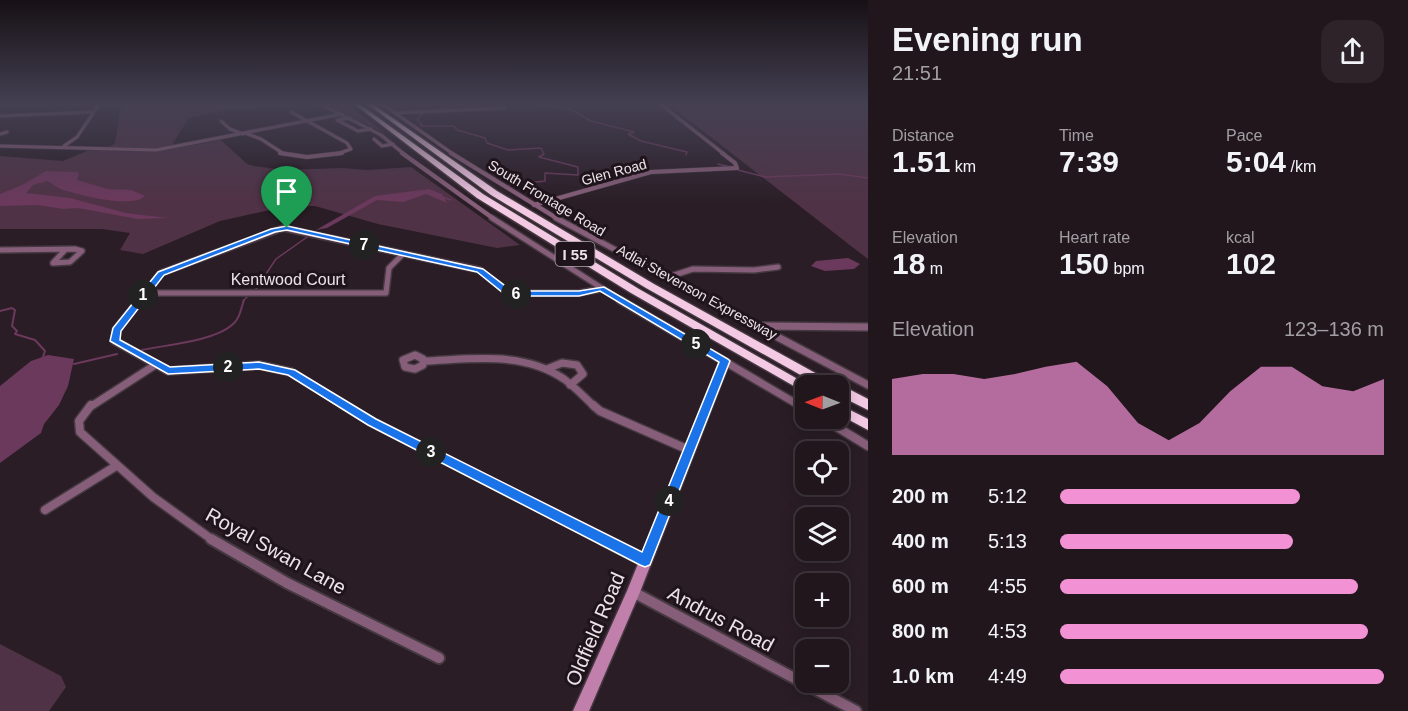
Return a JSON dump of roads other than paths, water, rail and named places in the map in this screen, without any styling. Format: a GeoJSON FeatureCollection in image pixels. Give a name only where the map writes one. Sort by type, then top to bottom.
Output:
{"type":"FeatureCollection","features":[{"type":"Feature","properties":{"kind":"highway","name":"Adlai Stevenson Expressway"},"geometry":{"type":"LineString","coordinates":[[400,136],[480,196],[635,291],[795,383]]}},
{"type":"Feature","properties":{"kind":"highway","name":"Adlai Stevenson Expressway"},"geometry":{"type":"LineString","coordinates":[[414,136],[494,194],[650,286],[811,375]]}},
{"type":"Feature","properties":{"kind":"highway"},"geometry":{"type":"LineString","coordinates":[[849,396],[868,405]]}},
{"type":"Feature","properties":{"kind":"highway"},"geometry":{"type":"LineString","coordinates":[[849,414],[868,425]]}},
{"type":"Feature","properties":{"kind":"street"},"geometry":{"type":"LineString","coordinates":[[63,147],[79,136]]}},
{"type":"Feature","properties":{"kind":"street"},"geometry":{"type":"LineString","coordinates":[[0,146],[113,151],[150,150],[196,144],[230,136]]}},
{"type":"Feature","properties":{"kind":"street"},"geometry":{"type":"LineString","coordinates":[[255,136],[261,138],[282,154],[294,156],[343,154],[352,148],[334,136]]}},
{"type":"Feature","properties":{"kind":"street"},"geometry":{"type":"LineString","coordinates":[[382,136],[473,206],[601,289],[795,402]]}},
{"type":"Feature","properties":{"kind":"street","name":"South Frontage Road"},"geometry":{"type":"LineString","coordinates":[[427,136],[534,206],[868,385]]}},
{"type":"Feature","properties":{"kind":"street","name":"Glen Road"},"geometry":{"type":"LineString","coordinates":[[534,206],[651,172],[737,168],[735,163],[701,136]]}},
{"type":"Feature","properties":{"kind":"street"},"geometry":{"type":"LineString","coordinates":[[374,139],[389,152]]}},
{"type":"Feature","properties":{"kind":"street"},"geometry":{"type":"LineString","coordinates":[[382,146],[393,144]]}},
{"type":"Feature","properties":{"kind":"street"},"geometry":{"type":"LineString","coordinates":[[601,289],[579,293],[512,293],[505,291],[480,270],[283,228],[159,275],[116,330],[115,341],[155,365],[177,372],[259,365],[291,372],[372,422],[645,561]]}},
{"type":"Feature","properties":{"kind":"street"},"geometry":{"type":"LineString","coordinates":[[0,250],[65,250],[82,251],[70,262],[53,263],[65,250]]}},
{"type":"Feature","properties":{"kind":"street","name":"Kentwood Court"},"geometry":{"type":"LineString","coordinates":[[145,293],[386,293],[389,268],[403,254]]}},
{"type":"Feature","properties":{"kind":"street"},"geometry":{"type":"LineString","coordinates":[[665,278],[698,269],[744,270],[778,267]]}},
{"type":"Feature","properties":{"kind":"street"},"geometry":{"type":"LineString","coordinates":[[756,326],[868,327]]}},
{"type":"Feature","properties":{"kind":"street"},"geometry":{"type":"LineString","coordinates":[[424,361],[501,358],[523,361],[547,369],[570,385],[589,404],[612,417],[689,450]]}},
{"type":"Feature","properties":{"kind":"street","name":"Oldfield Road"},"geometry":{"type":"LineString","coordinates":[[581,711],[633,592],[725,361]]}},
{"type":"Feature","properties":{"kind":"street"},"geometry":{"type":"LineString","coordinates":[[547,369],[562,363],[577,365],[583,374],[570,385]]}},
{"type":"Feature","properties":{"kind":"street","name":"Royal Swan Lane"},"geometry":{"type":"LineString","coordinates":[[155,365],[93,403],[79,421],[80,432],[116,466],[199,531],[229,550],[439,658]]}},
{"type":"Feature","properties":{"kind":"street"},"geometry":{"type":"LineString","coordinates":[[840,429],[868,446]]}},
{"type":"Feature","properties":{"kind":"street"},"geometry":{"type":"LineString","coordinates":[[45,510],[116,466]]}},
{"type":"Feature","properties":{"kind":"street","name":"Andrus Road"},"geometry":{"type":"LineString","coordinates":[[633,592],[856,711]]}},
{"type":"Feature","properties":{"kind":"waterway"},"geometry":{"type":"LineString","coordinates":[[479,136],[485,138],[487,143],[508,150],[541,148],[544,154],[539,157],[578,167],[578,175],[545,173],[545,181],[509,185]]}},
{"type":"Feature","properties":{"kind":"waterway"},"geometry":{"type":"LineString","coordinates":[[632,136],[641,141],[687,152],[686,155]]}},
{"type":"Feature","properties":{"kind":"waterway"},"geometry":{"type":"LineString","coordinates":[[718,164],[731,167]]}},
{"type":"Feature","properties":{"kind":"waterway"},"geometry":{"type":"LineString","coordinates":[[738,170],[765,177],[840,174],[868,178]]}},
{"type":"Feature","properties":{"kind":"waterway"},"geometry":{"type":"LineString","coordinates":[[442,197],[451,200]]}},
{"type":"Feature","properties":{"kind":"waterway"},"geometry":{"type":"LineString","coordinates":[[256,289],[276,259],[310,235]]}},
{"type":"Feature","properties":{"kind":"waterway"},"geometry":{"type":"LineString","coordinates":[[244,300],[248,296]]}},
{"type":"Feature","properties":{"kind":"waterway"},"geometry":{"type":"LineString","coordinates":[[142,350],[214,335],[237,320],[244,300]]}},
{"type":"Feature","properties":{"kind":"waterway"},"geometry":{"type":"LineString","coordinates":[[0,311],[12,308],[15,310],[12,326],[17,331],[15,334],[35,340],[45,351],[43,357]]}},
{"type":"Feature","properties":{"kind":"waterway"},"geometry":{"type":"LineString","coordinates":[[74,364],[117,354]]}}]}
